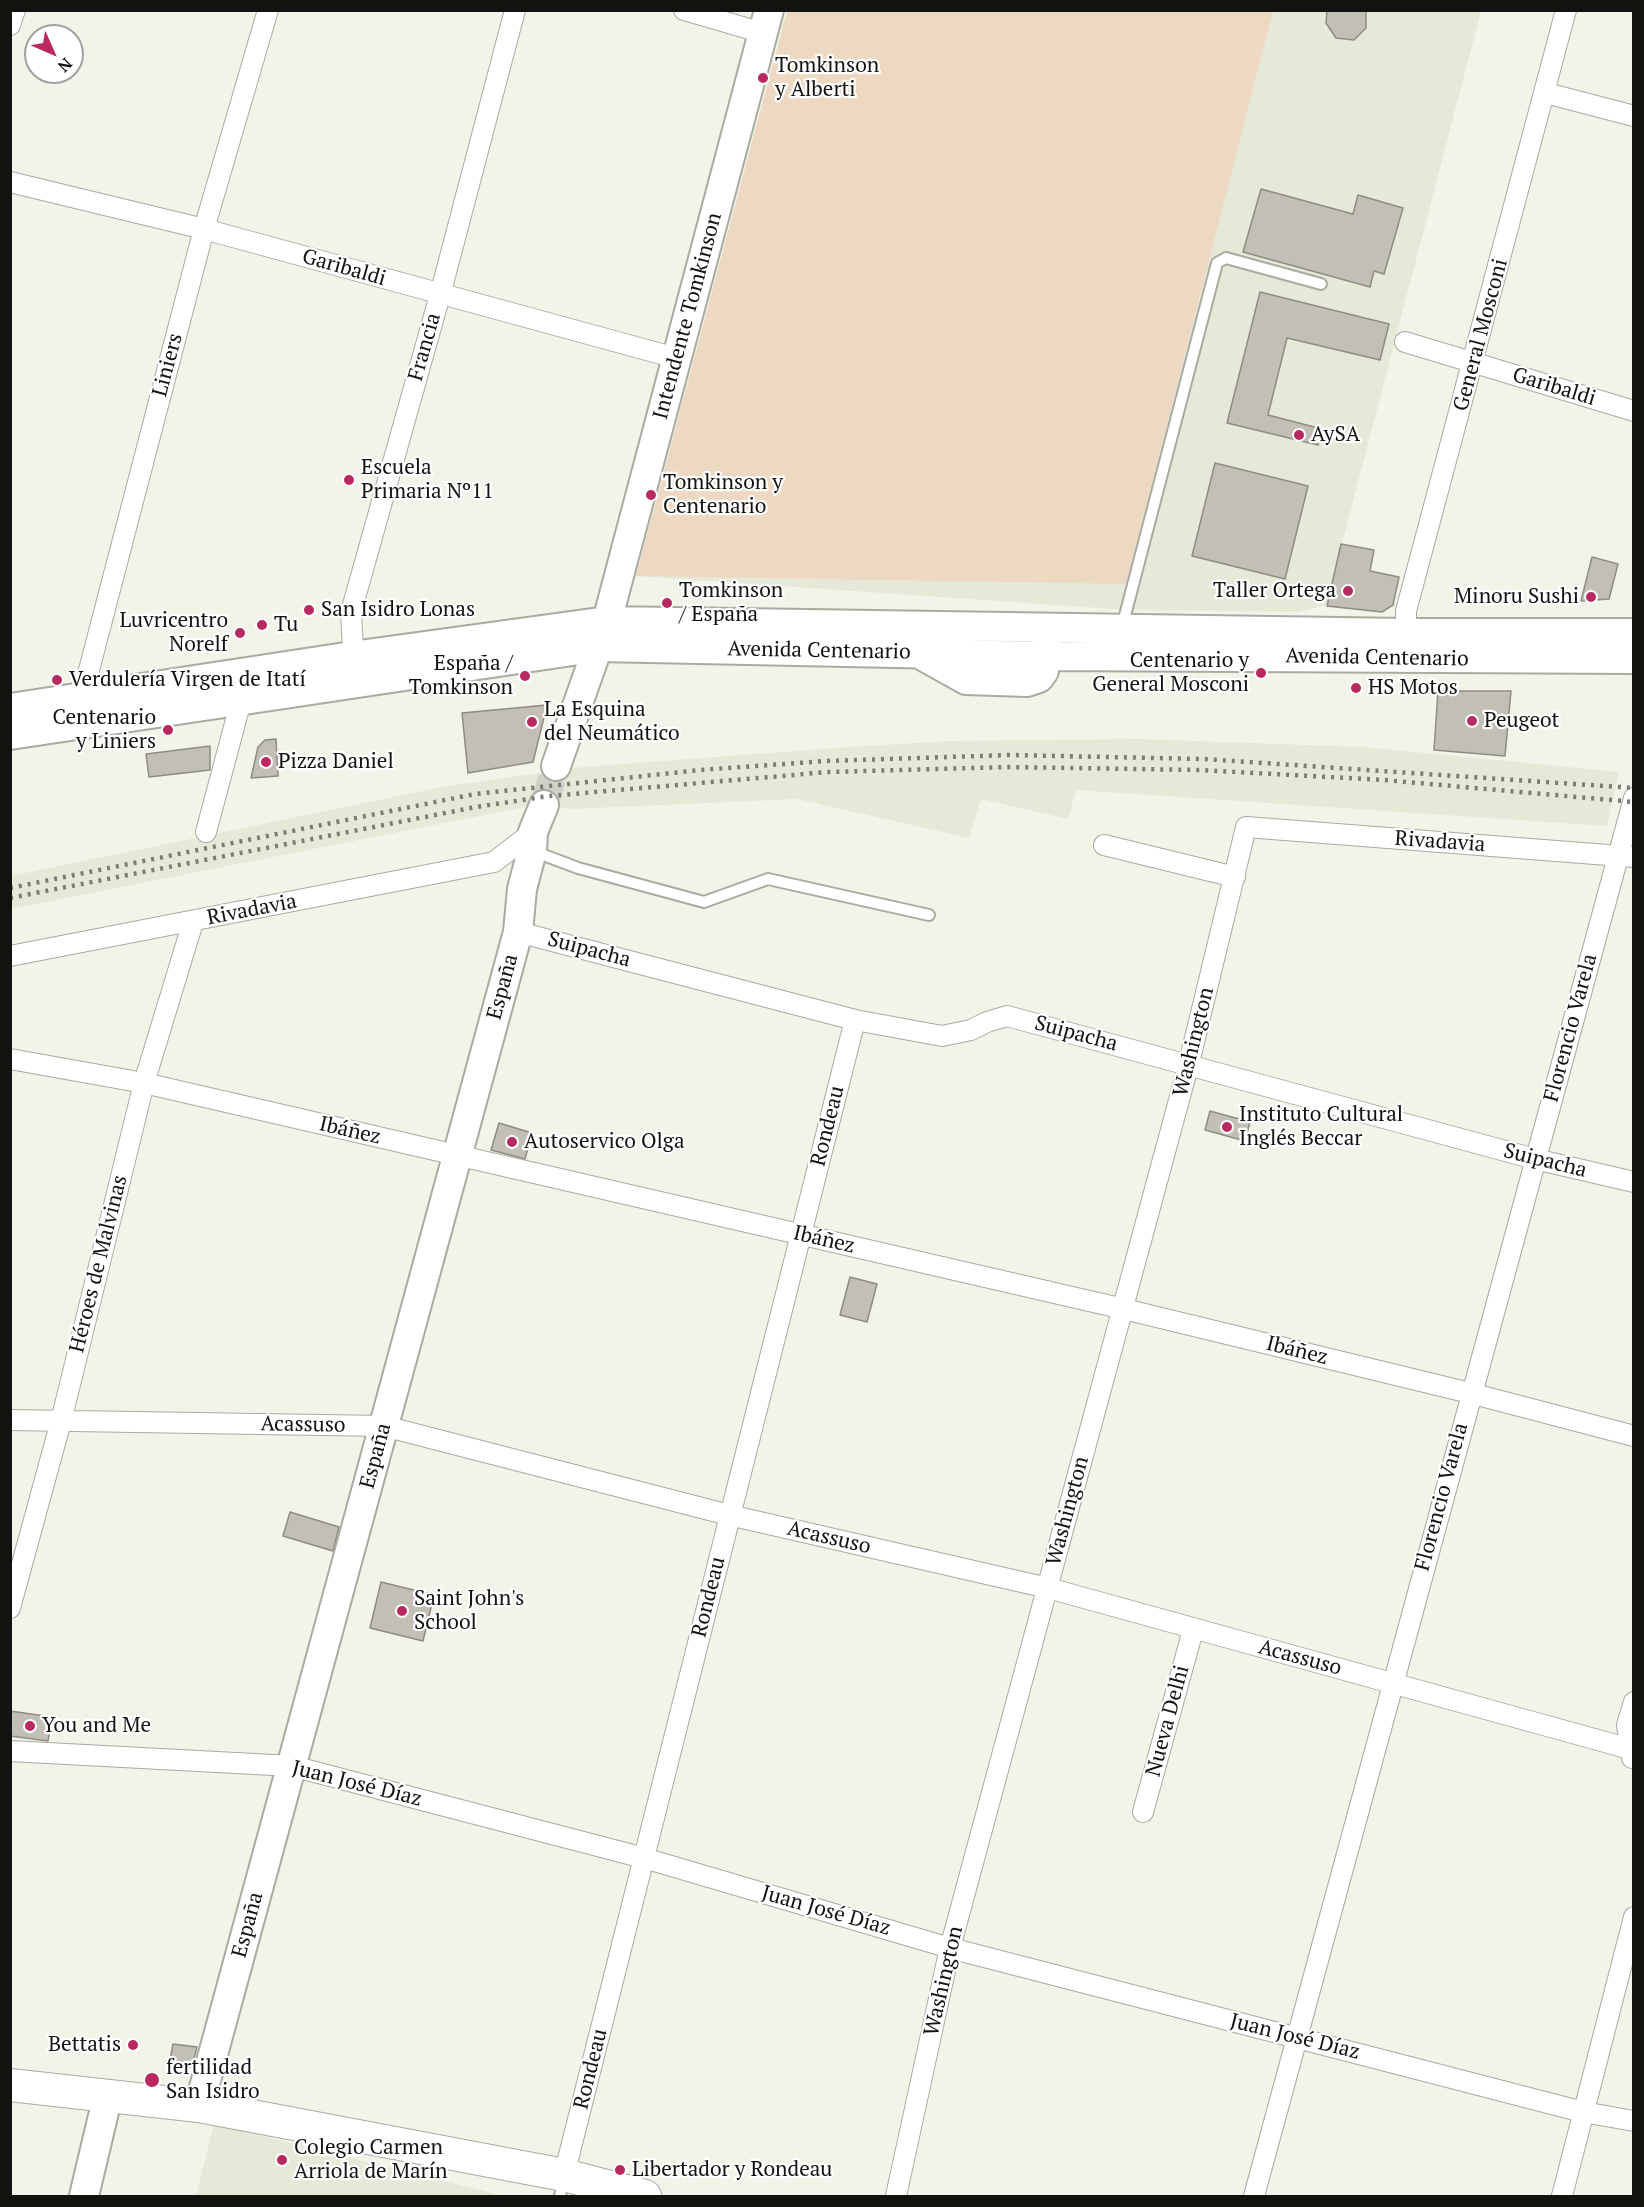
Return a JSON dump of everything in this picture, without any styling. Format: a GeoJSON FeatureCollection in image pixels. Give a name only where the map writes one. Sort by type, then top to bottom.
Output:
{"type":"FeatureCollection","features":[{"type":"Feature","properties":{"kind":"main road","name":"Intendente Tomkinson"},"geometry":{"type":"LineString","coordinates":[[603,634],[766,22]]}},
{"type":"Feature","properties":{"kind":"main road"},"geometry":{"type":"LineString","coordinates":[[1044,656],[1046,627]]}},
{"type":"Feature","properties":{"kind":"main road","name":"Avenida Centenario"},"geometry":{"type":"LineString","coordinates":[[10,735],[91,710],[352,656],[603,634],[1122,627],[1634,659]]}},
{"type":"Feature","properties":{"kind":"main road","name":"Avenida Centenario"},"geometry":{"type":"LineString","coordinates":[[10,708],[91,710],[241,701],[357,685],[603,634],[918,653],[966,680],[1027,682],[1039,678],[1044,671],[1044,656],[1406,646],[1634,633]]}},
{"type":"Feature","properties":{"kind":"main road"},"geometry":{"type":"LineString","coordinates":[[556,766],[603,634]]}},
{"type":"Feature","properties":{"kind":"main road","name":"España"},"geometry":{"type":"LineString","coordinates":[[199,2106],[518,932],[522,889],[544,805]]}},
{"type":"Feature","properties":{"kind":"main road"},"geometry":{"type":"LineString","coordinates":[[10,2085],[199,2106],[562,2186],[645,2196]]}},
{"type":"Feature","properties":{"kind":"main road"},"geometry":{"type":"LineString","coordinates":[[84,2196],[108,2095]]}},
{"type":"Feature","properties":{"kind":"street"},"geometry":{"type":"LineString","coordinates":[[10,25],[15,10]]}},
{"type":"Feature","properties":{"kind":"street","name":"Liniers"},"geometry":{"type":"LineString","coordinates":[[91,710],[89,670],[204,229],[268,10]]}},
{"type":"Feature","properties":{"kind":"street","name":"Francia"},"geometry":{"type":"LineString","coordinates":[[357,685],[352,656],[351,612],[440,295],[515,10]]}},
{"type":"Feature","properties":{"kind":"street"},"geometry":{"type":"LineString","coordinates":[[684,10],[766,22]]}},
{"type":"Feature","properties":{"kind":"street","name":"General Mosconi"},"geometry":{"type":"LineString","coordinates":[[1406,646],[1406,611],[1546,93],[1566,10]]}},
{"type":"Feature","properties":{"kind":"street"},"geometry":{"type":"LineString","coordinates":[[1546,93],[1634,116]]}},
{"type":"Feature","properties":{"kind":"street","name":"Garibaldi"},"geometry":{"type":"LineString","coordinates":[[10,182],[204,229],[676,358]]}},
{"type":"Feature","properties":{"kind":"street","name":"Garibaldi"},"geometry":{"type":"LineString","coordinates":[[1405,342],[1634,411]]}},
{"type":"Feature","properties":{"kind":"street"},"geometry":{"type":"LineString","coordinates":[[206,832],[241,701]]}},
{"type":"Feature","properties":{"kind":"street","name":"Florencio Varela"},"geometry":{"type":"LineString","coordinates":[[1254,2196],[1535,1159],[1626,857],[1634,798]]}},
{"type":"Feature","properties":{"kind":"street","name":"Rivadavia"},"geometry":{"type":"LineString","coordinates":[[1246,827],[1626,857]]}},
{"type":"Feature","properties":{"kind":"street","name":"Washington"},"geometry":{"type":"LineString","coordinates":[[896,2196],[950,1948],[1189,1063],[1246,827]]}},
{"type":"Feature","properties":{"kind":"street","name":"Rivadavia"},"geometry":{"type":"LineString","coordinates":[[10,956],[494,862],[533,842]]}},
{"type":"Feature","properties":{"kind":"street"},"geometry":{"type":"LineString","coordinates":[[1104,845],[1235,877]]}},
{"type":"Feature","properties":{"kind":"street"},"geometry":{"type":"LineString","coordinates":[[494,862],[515,874],[522,889]]}},
{"type":"Feature","properties":{"kind":"street","name":"Héroes de Malvinas"},"geometry":{"type":"LineString","coordinates":[[10,1608],[61,1421],[144,1083],[193,922]]}},
{"type":"Feature","properties":{"kind":"street","name":"Suipacha"},"geometry":{"type":"LineString","coordinates":[[518,932],[855,1020],[942,1036],[971,1030],[1007,1016],[1189,1063],[1535,1159],[1634,1182]]}},
{"type":"Feature","properties":{"kind":"street","name":"Rondeau"},"geometry":{"type":"LineString","coordinates":[[562,2186],[855,1020]]}},
{"type":"Feature","properties":{"kind":"street","name":"Ibáñez"},"geometry":{"type":"LineString","coordinates":[[10,1059],[144,1083],[1124,1309],[1470,1393],[1634,1437]]}},
{"type":"Feature","properties":{"kind":"street","name":"Acassuso"},"geometry":{"type":"LineString","coordinates":[[10,1420],[384,1426],[729,1515],[1048,1588],[1193,1630],[1392,1683],[1632,1754]]}},
{"type":"Feature","properties":{"kind":"street","name":"Nueva Delhi"},"geometry":{"type":"LineString","coordinates":[[1143,1812],[1193,1630]]}},
{"type":"Feature","properties":{"kind":"street"},"geometry":{"type":"LineString","coordinates":[[1632,1754],[1628,1725],[1634,1702]]}},
{"type":"Feature","properties":{"kind":"street","name":"Juan José Díaz"},"geometry":{"type":"LineString","coordinates":[[10,1751],[292,1766],[644,1858],[950,1948],[1583,2112],[1634,2121]]}},
{"type":"Feature","properties":{"kind":"street"},"geometry":{"type":"LineString","coordinates":[[1562,2196],[1634,1917]]}},
{"type":"Feature","properties":{"kind":"lane"},"geometry":{"type":"LineString","coordinates":[[1122,627],[1216,263],[1226,258],[1321,284]]}},
{"type":"Feature","properties":{"kind":"lane"},"geometry":{"type":"LineString","coordinates":[[533,842],[578,868],[704,902],[768,879],[929,915]]}},
{"type":"Feature","properties":{"kind":"shaded area","name":"AySA"},"geometry":{"type":"Polygon","coordinates":[[[787,11],[1481,11],[1326,605],[1298,612],[1128,610],[636,576],[787,11]]]}},
{"type":"Feature","properties":{"kind":"shaded area","name":"AySA"},"geometry":{"type":"Polygon","coordinates":[[[787,11],[1273,11],[1126,584],[636,576],[787,11]]]}},
{"type":"Feature","properties":{"kind":"shaded area"},"geometry":{"type":"Polygon","coordinates":[[[1140,739],[1363,747],[1619,772],[1607,826],[1076,790],[1068,819],[981,799],[969,838],[797,799],[572,809],[535,805],[11,909],[11,876],[447,786],[583,767],[849,747],[949,741],[1140,739]]]}},
{"type":"Feature","properties":{"kind":"shaded area","name":"Colegio Carmen Arriola de Marín"},"geometry":{"type":"Polygon","coordinates":[[[214,2124],[504,2196],[196,2196],[214,2124]]]}},
{"type":"Feature","properties":{"kind":"building"},"geometry":{"type":"Polygon","coordinates":[[[1327,10],[1366,10],[1366,28],[1354,40],[1336,38],[1326,23],[1327,10]]]}},
{"type":"Feature","properties":{"kind":"building"},"geometry":{"type":"Polygon","coordinates":[[[1261,189],[1353,214],[1358,195],[1403,208],[1384,274],[1374,271],[1370,287],[1243,252],[1261,189]]]}},
{"type":"Feature","properties":{"kind":"building"},"geometry":{"type":"Polygon","coordinates":[[[1260,292],[1389,324],[1380,360],[1287,338],[1268,415],[1322,429],[1318,445],[1227,423],[1260,292]]]}},
{"type":"Feature","properties":{"kind":"building"},"geometry":{"type":"Polygon","coordinates":[[[1215,463],[1308,486],[1285,579],[1192,556],[1215,463]]]}},
{"type":"Feature","properties":{"kind":"building","name":"Taller Ortega"},"geometry":{"type":"Polygon","coordinates":[[[1341,544],[1374,550],[1370,571],[1399,577],[1393,605],[1382,612],[1327,606],[1341,544]]]}},
{"type":"Feature","properties":{"kind":"building"},"geometry":{"type":"Polygon","coordinates":[[[1592,557],[1618,564],[1609,599],[1581,601],[1592,557]]]}},
{"type":"Feature","properties":{"kind":"building","name":"Peugeot"},"geometry":{"type":"Polygon","coordinates":[[[1438,691],[1511,691],[1505,756],[1434,750],[1438,691]]]}},
{"type":"Feature","properties":{"kind":"building"},"geometry":{"type":"Polygon","coordinates":[[[547,705],[533,762],[468,773],[462,713],[547,705]]]}},
{"type":"Feature","properties":{"kind":"building","name":"Pizza Daniel"},"geometry":{"type":"Polygon","coordinates":[[[276,739],[278,776],[251,778],[258,747],[265,740],[276,739]]]}},
{"type":"Feature","properties":{"kind":"building"},"geometry":{"type":"Polygon","coordinates":[[[210,746],[210,770],[149,777],[146,754],[210,746]]]}},
{"type":"Feature","properties":{"kind":"building","name":"Instituto Cultural Inglés Beccar"},"geometry":{"type":"Polygon","coordinates":[[[1210,1111],[1250,1122],[1245,1141],[1205,1130],[1210,1111]]]}},
{"type":"Feature","properties":{"kind":"building","name":"Autoservico Olga"},"geometry":{"type":"Polygon","coordinates":[[[499,1123],[532,1133],[525,1159],[491,1150],[499,1123]]]}},
{"type":"Feature","properties":{"kind":"building"},"geometry":{"type":"Polygon","coordinates":[[[850,1277],[877,1284],[867,1322],[840,1315],[850,1277]]]}},
{"type":"Feature","properties":{"kind":"building"},"geometry":{"type":"Polygon","coordinates":[[[290,1512],[339,1527],[333,1551],[283,1536],[290,1512]]]}},
{"type":"Feature","properties":{"kind":"building","name":"Saint John's School"},"geometry":{"type":"Polygon","coordinates":[[[381,1582],[434,1595],[423,1641],[370,1628],[381,1582]]]}},
{"type":"Feature","properties":{"kind":"building","name":"You and Me"},"geometry":{"type":"Polygon","coordinates":[[[10,1711],[52,1717],[48,1741],[10,1736],[10,1711]]]}},
{"type":"Feature","properties":{"kind":"building"},"geometry":{"type":"Polygon","coordinates":[[[173,2044],[197,2047],[192,2066],[186,2069],[169,2067],[173,2044]]]}},
{"type":"Feature","properties":{"kind":"tunnel"},"geometry":{"type":"LineString","coordinates":[[544,805],[556,766]]}},
{"type":"Feature","properties":{"kind":"railway"},"geometry":{"type":"LineString","coordinates":[[10,888],[475,794],[700,770],[826,761],[1010,755],[1204,759],[1634,788]]}},
{"type":"Feature","properties":{"kind":"railway"},"geometry":{"type":"LineString","coordinates":[[10,898],[476,807],[549,796],[828,772],[1008,767],[1200,770],[1384,780],[1634,802]]}},
{"type":"Feature","properties":{"kind":"place","name":"Tomkinson y Alberti"},"geometry":{"type":"Point","coordinates":[763,78]}},
{"type":"Feature","properties":{"kind":"place","name":"AySA"},"geometry":{"type":"Point","coordinates":[1299,435]}},
{"type":"Feature","properties":{"kind":"place","name":"Escuela Primaria Nº11"},"geometry":{"type":"Point","coordinates":[349,480]}},
{"type":"Feature","properties":{"kind":"place","name":"Tomkinson y Centenario"},"geometry":{"type":"Point","coordinates":[651,495]}},
{"type":"Feature","properties":{"kind":"place","name":"Taller Ortega"},"geometry":{"type":"Point","coordinates":[1348,591]}},
{"type":"Feature","properties":{"kind":"place","name":"Minoru Sushi"},"geometry":{"type":"Point","coordinates":[1591,597]}},
{"type":"Feature","properties":{"kind":"place","name":"Tomkinson / España"},"geometry":{"type":"Point","coordinates":[667,603]}},
{"type":"Feature","properties":{"kind":"place","name":"San Isidro Lonas"},"geometry":{"type":"Point","coordinates":[309,610]}},
{"type":"Feature","properties":{"kind":"place","name":"Tu"},"geometry":{"type":"Point","coordinates":[262,625]}},
{"type":"Feature","properties":{"kind":"place","name":"Luvricentro Norelf"},"geometry":{"type":"Point","coordinates":[240,633]}},
{"type":"Feature","properties":{"kind":"place","name":"Centenario y General Mosconi"},"geometry":{"type":"Point","coordinates":[1261,673]}},
{"type":"Feature","properties":{"kind":"place","name":"España / Tomkinson"},"geometry":{"type":"Point","coordinates":[525,676]}},
{"type":"Feature","properties":{"kind":"place","name":"Verdulería Virgen de Itatí"},"geometry":{"type":"Point","coordinates":[57,680]}},
{"type":"Feature","properties":{"kind":"place","name":"HS Motos"},"geometry":{"type":"Point","coordinates":[1356,688]}},
{"type":"Feature","properties":{"kind":"place","name":"Peugeot"},"geometry":{"type":"Point","coordinates":[1472,721]}},
{"type":"Feature","properties":{"kind":"place","name":"La Esquina del Neumático"},"geometry":{"type":"Point","coordinates":[532,722]}},
{"type":"Feature","properties":{"kind":"place","name":"Centenario y Liniers"},"geometry":{"type":"Point","coordinates":[168,730]}},
{"type":"Feature","properties":{"kind":"place","name":"Pizza Daniel"},"geometry":{"type":"Point","coordinates":[266,762]}},
{"type":"Feature","properties":{"kind":"place","name":"Instituto Cultural Inglés Beccar"},"geometry":{"type":"Point","coordinates":[1227,1127]}},
{"type":"Feature","properties":{"kind":"place","name":"Autoservico Olga"},"geometry":{"type":"Point","coordinates":[512,1142]}},
{"type":"Feature","properties":{"kind":"place","name":"Saint John's School"},"geometry":{"type":"Point","coordinates":[402,1611]}},
{"type":"Feature","properties":{"kind":"place","name":"You and Me"},"geometry":{"type":"Point","coordinates":[30,1726]}},
{"type":"Feature","properties":{"kind":"place","name":"Bettatis"},"geometry":{"type":"Point","coordinates":[133,2045]}},
{"type":"Feature","properties":{"kind":"place","name":"fertilidad San Isidro"},"geometry":{"type":"Point","coordinates":[152,2080]}},
{"type":"Feature","properties":{"kind":"place","name":"Colegio Carmen Arriola de Marín"},"geometry":{"type":"Point","coordinates":[282,2160]}},
{"type":"Feature","properties":{"kind":"place","name":"Libertador y Rondeau"},"geometry":{"type":"Point","coordinates":[620,2170]}}]}
